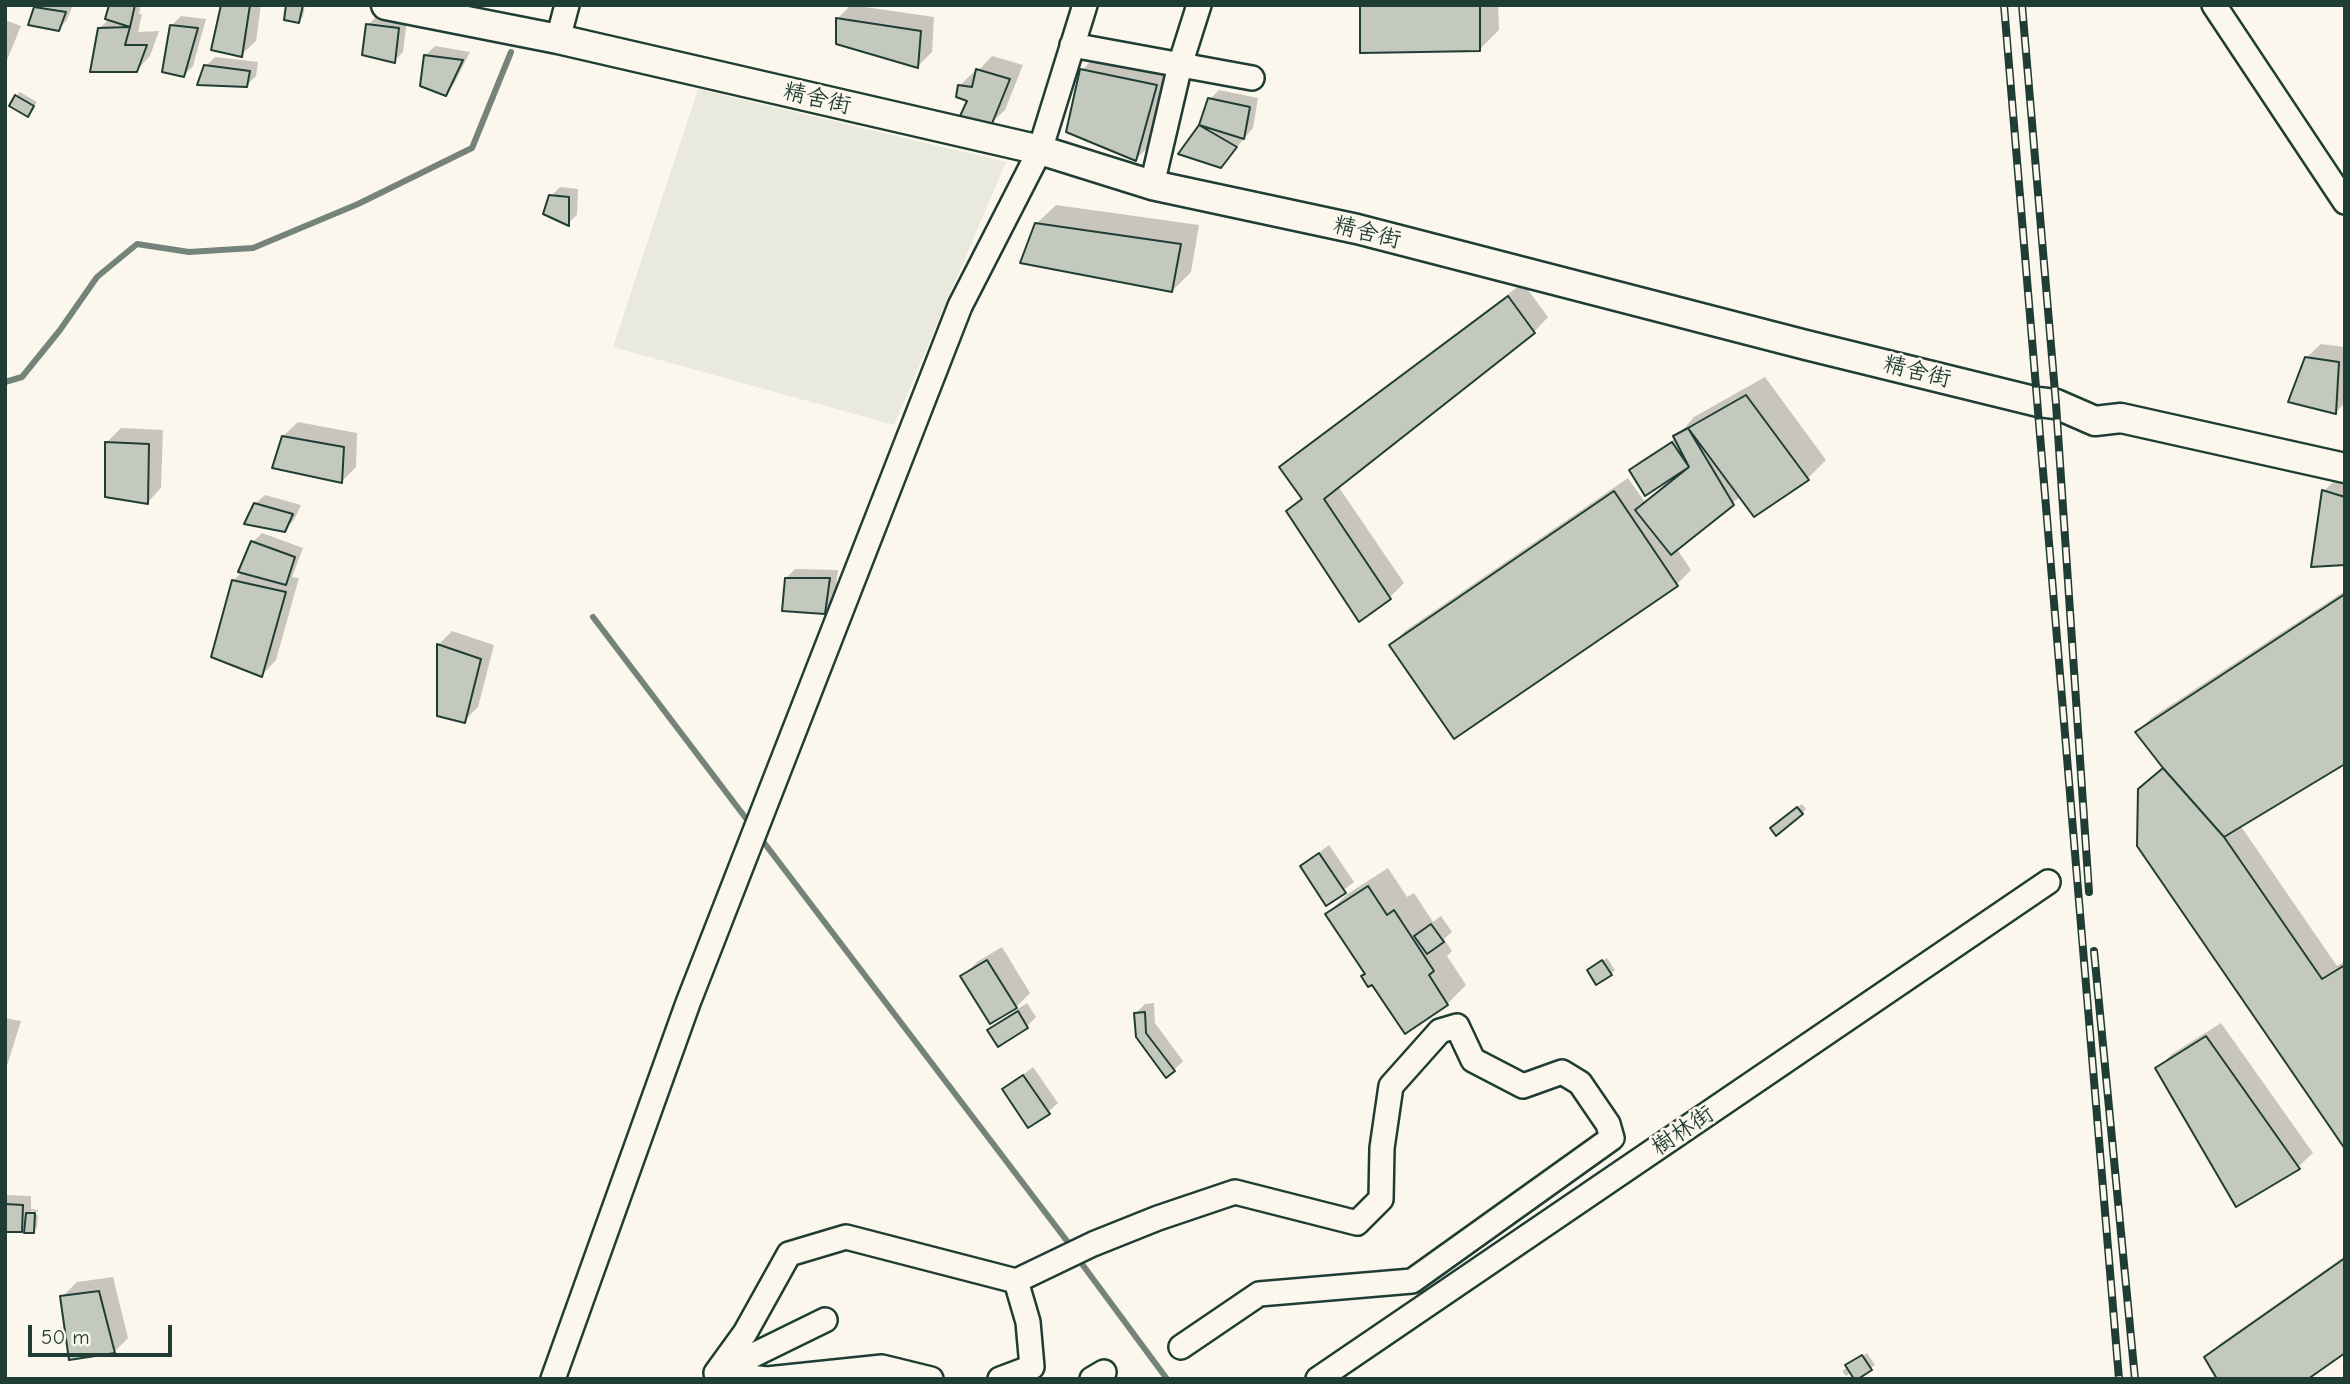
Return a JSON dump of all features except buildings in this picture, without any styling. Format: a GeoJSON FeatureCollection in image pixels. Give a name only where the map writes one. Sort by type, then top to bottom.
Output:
{"type":"FeatureCollection","features":[{"type":"Feature","properties":{"kind":"street","name":"精舍街"},"geometry":{"type":"LineString","coordinates":[[386,5],[558,40],[1040,150],[1152,185],[1357,229],[1806,345],[2038,402],[2056,404],[2095,421],[2121,418],[2345,468]]}},
{"type":"Feature","properties":{"kind":"street"},"geometry":{"type":"LineString","coordinates":[[558,40],[567,5]]}},
{"type":"Feature","properties":{"kind":"street"},"geometry":{"type":"LineString","coordinates":[[553,1379],[688,1003],[960,306],[1040,150],[1085,5]]}},
{"type":"Feature","properties":{"kind":"street"},"geometry":{"type":"LineString","coordinates":[[1152,185],[1181,65],[1199,5]]}},
{"type":"Feature","properties":{"kind":"street"},"geometry":{"type":"LineString","coordinates":[[2214,5],[2345,202]]}},
{"type":"Feature","properties":{"kind":"street"},"geometry":{"type":"LineString","coordinates":[[1072,45],[1252,78]]}},
{"type":"Feature","properties":{"kind":"street","name":"樹林街"},"geometry":{"type":"LineString","coordinates":[[1318,1379],[2048,882]]}},
{"type":"Feature","properties":{"kind":"street"},"geometry":{"type":"LineString","coordinates":[[712,1376],[746,1333],[789,1254],[846,1237],[1016,1281],[1093,1244],[1235,1192],[1357,1223],[1381,1199],[1382,1148],[1391,1086],[1440,1031],[1457,1026],[1473,1060],[1523,1086],[1562,1072],[1580,1083],[1608,1124],[1612,1138],[1412,1281],[1259,1294],[1181,1347]]}},
{"type":"Feature","properties":{"kind":"street"},"geometry":{"type":"LineString","coordinates":[[1000,1379],[1032,1367],[1028,1322],[1016,1281]]}},
{"type":"Feature","properties":{"kind":"street"},"geometry":{"type":"LineString","coordinates":[[712,1376],[825,1320]]}},
{"type":"Feature","properties":{"kind":"street"},"geometry":{"type":"LineString","coordinates":[[712,1376],[767,1379],[882,1367],[931,1379]]}},
{"type":"Feature","properties":{"kind":"shaded area"},"geometry":{"type":"Polygon","coordinates":[[[698,89],[1006,162],[894,425],[613,347],[698,89]]]}},
{"type":"Feature","properties":{"kind":"waterway"},"geometry":{"type":"LineString","coordinates":[[5,382],[22,377],[60,330],[97,277],[137,244],[189,252],[253,248],[358,204],[472,148],[511,52]]}},
{"type":"Feature","properties":{"kind":"waterway"},"geometry":{"type":"LineString","coordinates":[[593,617],[751,825]]}},
{"type":"Feature","properties":{"kind":"waterway"},"geometry":{"type":"LineString","coordinates":[[759,836],[1067,1241]]}},
{"type":"Feature","properties":{"kind":"waterway"},"geometry":{"type":"LineString","coordinates":[[1082,1264],[1167,1379]]}},
{"type":"Feature","properties":{"kind":"railway"},"geometry":{"type":"LineString","coordinates":[[2004,5],[2119,1379]]}},
{"type":"Feature","properties":{"kind":"railway"},"geometry":{"type":"LineString","coordinates":[[2022,5],[2056,404],[2089,892]]}},
{"type":"Feature","properties":{"kind":"railway"},"geometry":{"type":"LineString","coordinates":[[2094,951],[2135,1379]]}}]}
